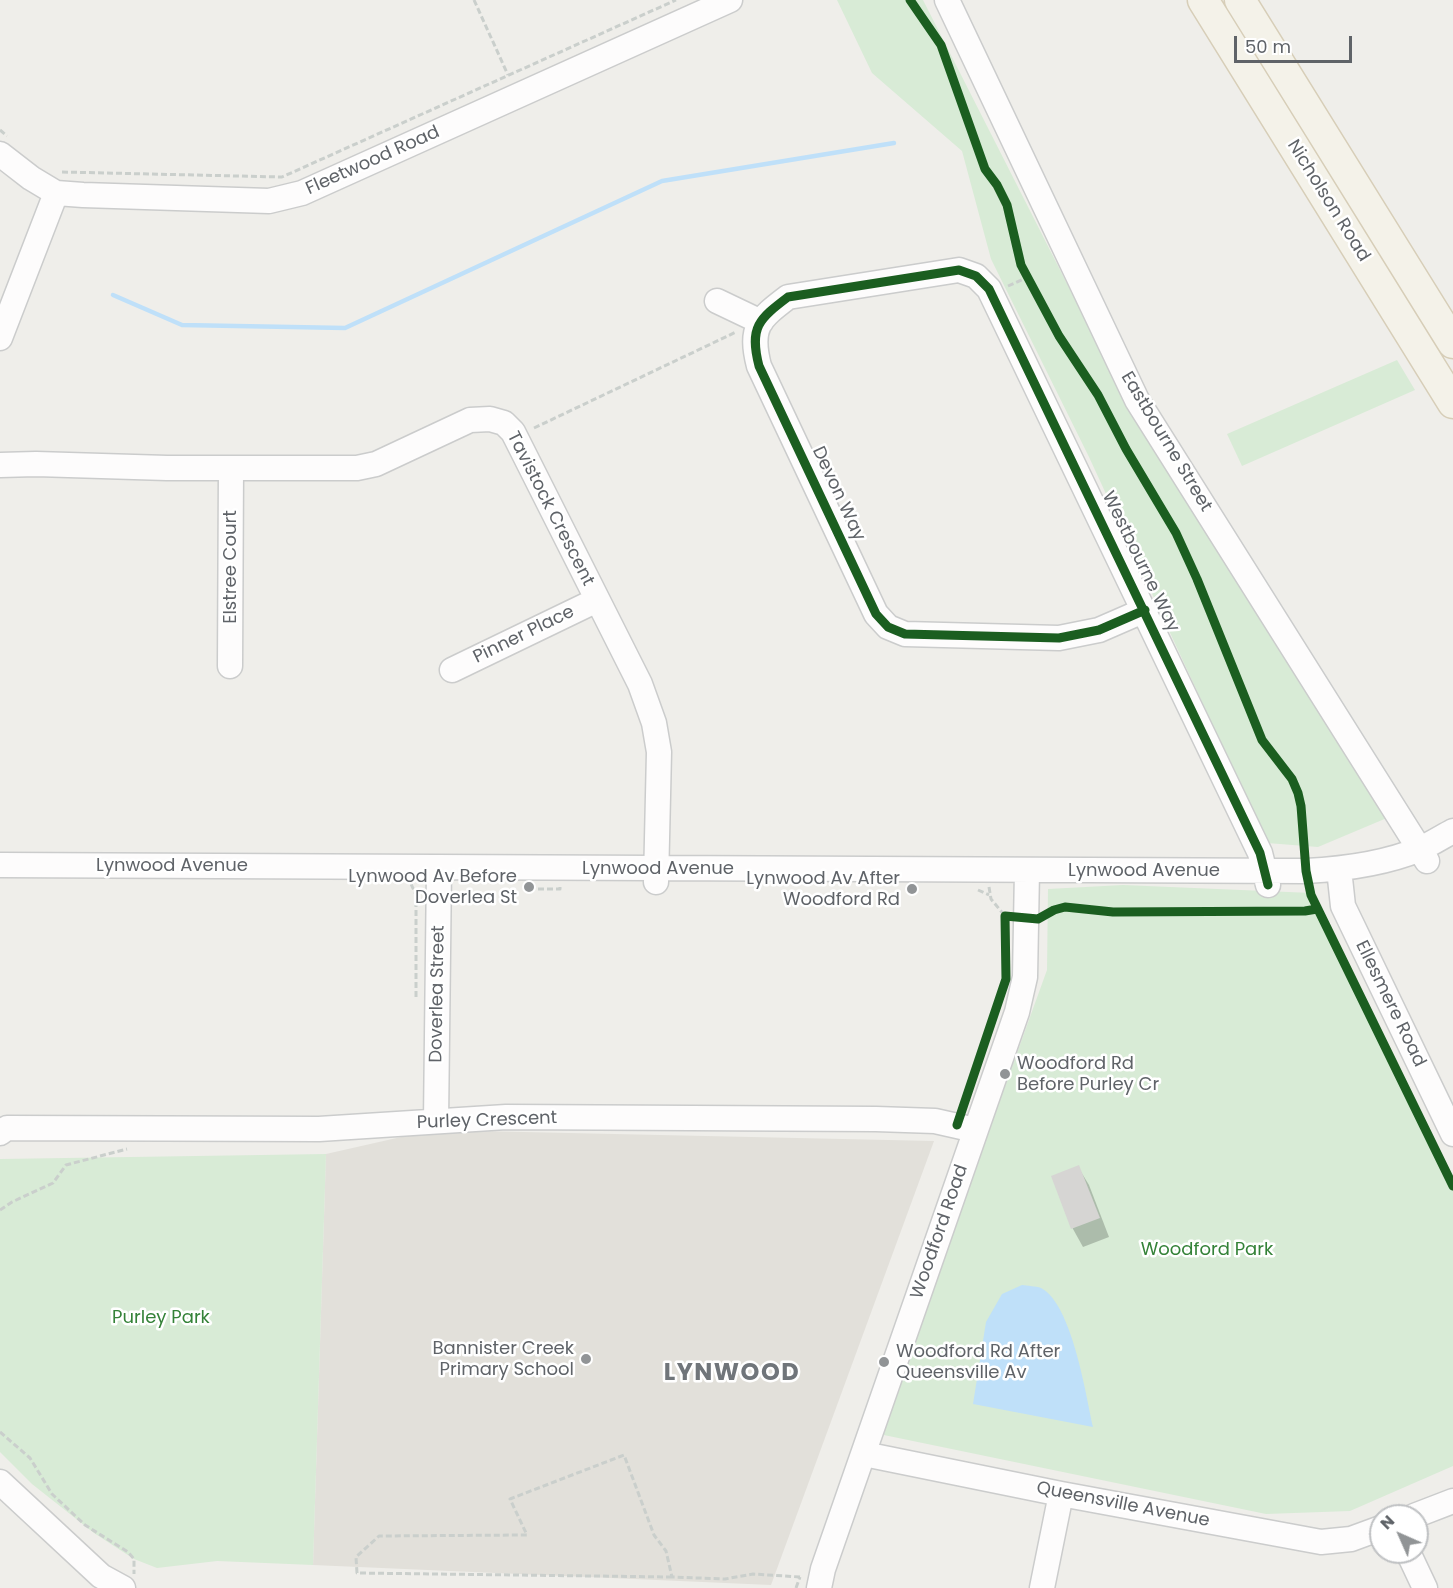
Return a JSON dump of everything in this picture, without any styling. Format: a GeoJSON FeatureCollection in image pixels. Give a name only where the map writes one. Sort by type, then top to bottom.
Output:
{"type":"FeatureCollection","features":[{"type":"Feature","properties":{"kind":"main road","name":"Nicholson Road"},"geometry":{"type":"LineString","coordinates":[[1203,0],[1449,391]]}},
{"type":"Feature","properties":{"kind":"main road","name":"Nicholson Road"},"geometry":{"type":"LineString","coordinates":[[1240,0],[1453,343]]}},
{"type":"Feature","properties":{"kind":"street","name":"Fleetwood Road"},"geometry":{"type":"LineString","coordinates":[[0,154],[31,178],[55,182],[83,195],[269,201],[302,193],[730,0]]}},
{"type":"Feature","properties":{"kind":"street","name":"Eastbourne Street"},"geometry":{"type":"LineString","coordinates":[[947,0],[1137,400],[1424,855]]}},
{"type":"Feature","properties":{"kind":"street"},"geometry":{"type":"LineString","coordinates":[[0,338],[55,182]]}},
{"type":"Feature","properties":{"kind":"street","name":"Westbourne Way"},"geometry":{"type":"LineString","coordinates":[[758,327],[771,310],[788,297],[959,270],[976,276],[989,289],[1260,853],[1266,878]]}},
{"type":"Feature","properties":{"kind":"street"},"geometry":{"type":"LineString","coordinates":[[717,301],[758,327]]}},
{"type":"Feature","properties":{"kind":"street","name":"Devon Way"},"geometry":{"type":"LineString","coordinates":[[758,327],[754,346],[759,366],[876,614],[888,627],[905,634],[1059,638],[1099,630],[1145,610]]}},
{"type":"Feature","properties":{"kind":"street","name":"Tavistock Crescent"},"geometry":{"type":"LineString","coordinates":[[0,465],[357,468],[376,464],[470,420],[490,419],[504,423],[513,432],[640,684],[654,723],[659,752],[656,875]]}},
{"type":"Feature","properties":{"kind":"street","name":"Elstree Court"},"geometry":{"type":"LineString","coordinates":[[231,468],[231,666]]}},
{"type":"Feature","properties":{"kind":"street","name":"Pinner Place"},"geometry":{"type":"LineString","coordinates":[[452,670],[597,600]]}},
{"type":"Feature","properties":{"kind":"street","name":"Lynwood Avenue"},"geometry":{"type":"LineString","coordinates":[[0,865],[439,874],[1266,878],[1340,876],[1382,878],[1408,870],[1453,831]]}},
{"type":"Feature","properties":{"kind":"street","name":"Lynwood Avenue"},"geometry":{"type":"LineString","coordinates":[[1424,855],[1453,848]]}},
{"type":"Feature","properties":{"kind":"street","name":"Lynwood Avenue"},"geometry":{"type":"LineString","coordinates":[[0,879],[410,880],[439,874]]}},
{"type":"Feature","properties":{"kind":"street","name":"Doverlea Street"},"geometry":{"type":"LineString","coordinates":[[436,1121],[439,874]]}},
{"type":"Feature","properties":{"kind":"street","name":"Ellesmere Road"},"geometry":{"type":"LineString","coordinates":[[1340,876],[1343,906],[1453,1134]]}},
{"type":"Feature","properties":{"kind":"street","name":"Woodford Road"},"geometry":{"type":"LineString","coordinates":[[810,1583],[823,1569],[1017,1012],[1025,977],[1016,922],[1027,877]]}},
{"type":"Feature","properties":{"kind":"street","name":"Purley Crescent"},"geometry":{"type":"LineString","coordinates":[[0,1132],[7,1128],[320,1129],[506,1117],[876,1119],[935,1121],[975,1130]]}},
{"type":"Feature","properties":{"kind":"street","name":"Queensville Avenue"},"geometry":{"type":"LineString","coordinates":[[864,1454],[1061,1494],[1321,1542],[1351,1539],[1369,1532]]}},
{"type":"Feature","properties":{"kind":"street"},"geometry":{"type":"LineString","coordinates":[[0,1482],[101,1576],[128,1583]]}},
{"type":"Feature","properties":{"kind":"street"},"geometry":{"type":"LineString","coordinates":[[1042,1588],[1061,1494]]}},
{"type":"Feature","properties":{"kind":"street"},"geometry":{"type":"LineString","coordinates":[[1429,1510],[1453,1501]]}},
{"type":"Feature","properties":{"kind":"street"},"geometry":{"type":"LineString","coordinates":[[1414,1564],[1425,1588]]}},
{"type":"Feature","properties":{"kind":"path"},"geometry":{"type":"LineString","coordinates":[[474,0],[518,97]]}},
{"type":"Feature","properties":{"kind":"path"},"geometry":{"type":"LineString","coordinates":[[55,182],[282,177],[676,0]]}},
{"type":"Feature","properties":{"kind":"path"},"geometry":{"type":"LineString","coordinates":[[1021,265],[1033,287]]}},
{"type":"Feature","properties":{"kind":"path"},"geometry":{"type":"LineString","coordinates":[[516,438],[740,330],[758,327]]}},
{"type":"Feature","properties":{"kind":"path"},"geometry":{"type":"LineString","coordinates":[[410,880],[416,895],[416,997]]}},
{"type":"Feature","properties":{"kind":"path"},"geometry":{"type":"LineString","coordinates":[[0,1210],[12,1202],[53,1184],[66,1165],[131,1148]]}},
{"type":"Feature","properties":{"kind":"path"},"geometry":{"type":"LineString","coordinates":[[0,1432],[30,1458],[52,1494],[85,1525],[128,1552],[134,1559],[135,1572],[128,1583]]}},
{"type":"Feature","properties":{"kind":"path"},"geometry":{"type":"LineString","coordinates":[[672,1577],[666,1551],[654,1535],[624,1455],[510,1499],[527,1535],[379,1536],[356,1557],[357,1573],[725,1579],[753,1574],[810,1583]]}},
{"type":"Feature","properties":{"kind":"shaded area","name":"Bannister Creek Primary School"},"geometry":{"type":"Polygon","coordinates":[[[432,1130],[934,1141],[771,1585],[313,1565],[326,1154],[432,1130]]]}},
{"type":"Feature","properties":{"kind":"green space"},"geometry":{"type":"Polygon","coordinates":[[[837,0],[923,0],[1089,327],[1162,456],[1394,815],[1318,847],[1267,843],[1089,457],[991,259],[962,151],[872,73],[837,0]]]}},
{"type":"Feature","properties":{"kind":"green space"},"geometry":{"type":"Polygon","coordinates":[[[1397,360],[1415,390],[1242,466],[1227,434],[1397,360]]]}},
{"type":"Feature","properties":{"kind":"green space","name":"Woodford Park"},"geometry":{"type":"Polygon","coordinates":[[[1123,885],[1312,893],[1453,1178],[1453,1466],[1350,1511],[1266,1514],[879,1434],[1047,970],[1048,889],[1123,885]]]}},
{"type":"Feature","properties":{"kind":"green space","name":"Purley Park"},"geometry":{"type":"Polygon","coordinates":[[[326,1154],[313,1565],[217,1561],[157,1568],[134,1559],[94,1533],[32,1484],[0,1452],[0,1159],[326,1154]]]}},
{"type":"Feature","properties":{"kind":"water"},"geometry":{"type":"Polygon","coordinates":[[[1022,1285],[1041,1288],[1052,1297],[1061,1312],[1076,1351],[1093,1427],[973,1404],[986,1322],[1002,1294],[1022,1285]]]}},
{"type":"Feature","properties":{"kind":"building"},"geometry":{"type":"Polygon","coordinates":[[[1079,1165],[1100,1218],[1071,1229],[1051,1176],[1079,1165]]]}},
{"type":"Feature","properties":{"kind":"waterway"},"geometry":{"type":"LineString","coordinates":[[113,295],[182,325],[345,328],[662,181],[894,143]]}},
{"type":"Feature","properties":{"kind":"cycle path"},"geometry":{"type":"LineString","coordinates":[[910,0],[941,45],[985,169],[997,185],[1007,205],[1021,265],[1059,336],[1098,395],[1126,449],[1176,533],[1262,740],[1292,779],[1301,806],[1306,871],[1311,895],[1453,1186]]}},
{"type":"Feature","properties":{"kind":"cycle path"},"geometry":{"type":"LineString","coordinates":[[1145,610],[1099,630],[1059,638],[905,634],[888,627],[876,614],[759,366],[755,342],[756,333],[763,318],[788,297],[959,270],[976,276],[989,289],[1260,853],[1268,885]]}},
{"type":"Feature","properties":{"kind":"cycle path"},"geometry":{"type":"LineString","coordinates":[[957,1125],[1006,979],[1005,916],[1038,919],[1065,907],[1113,912],[1305,911],[1317,909]]}},
{"type":"Feature","properties":{"kind":"place","name":"Lynwood Av Before Doverlea St"},"geometry":{"type":"Point","coordinates":[529,887]}},
{"type":"Feature","properties":{"kind":"place","name":"Lynwood Av After Woodford Rd"},"geometry":{"type":"Point","coordinates":[912,889]}},
{"type":"Feature","properties":{"kind":"place","name":"Woodford Rd Before Purley Cr"},"geometry":{"type":"Point","coordinates":[1005,1074]}},
{"type":"Feature","properties":{"kind":"place","name":"Bannister Creek Primary School"},"geometry":{"type":"Point","coordinates":[586,1359]}},
{"type":"Feature","properties":{"kind":"place","name":"Woodford Rd After Queensville Av"},"geometry":{"type":"Point","coordinates":[884,1362]}},
{"type":"Feature","properties":{"kind":"district","name":"LYNWOOD"},"geometry":{"type":"Point","coordinates":[732,1374]}}]}
